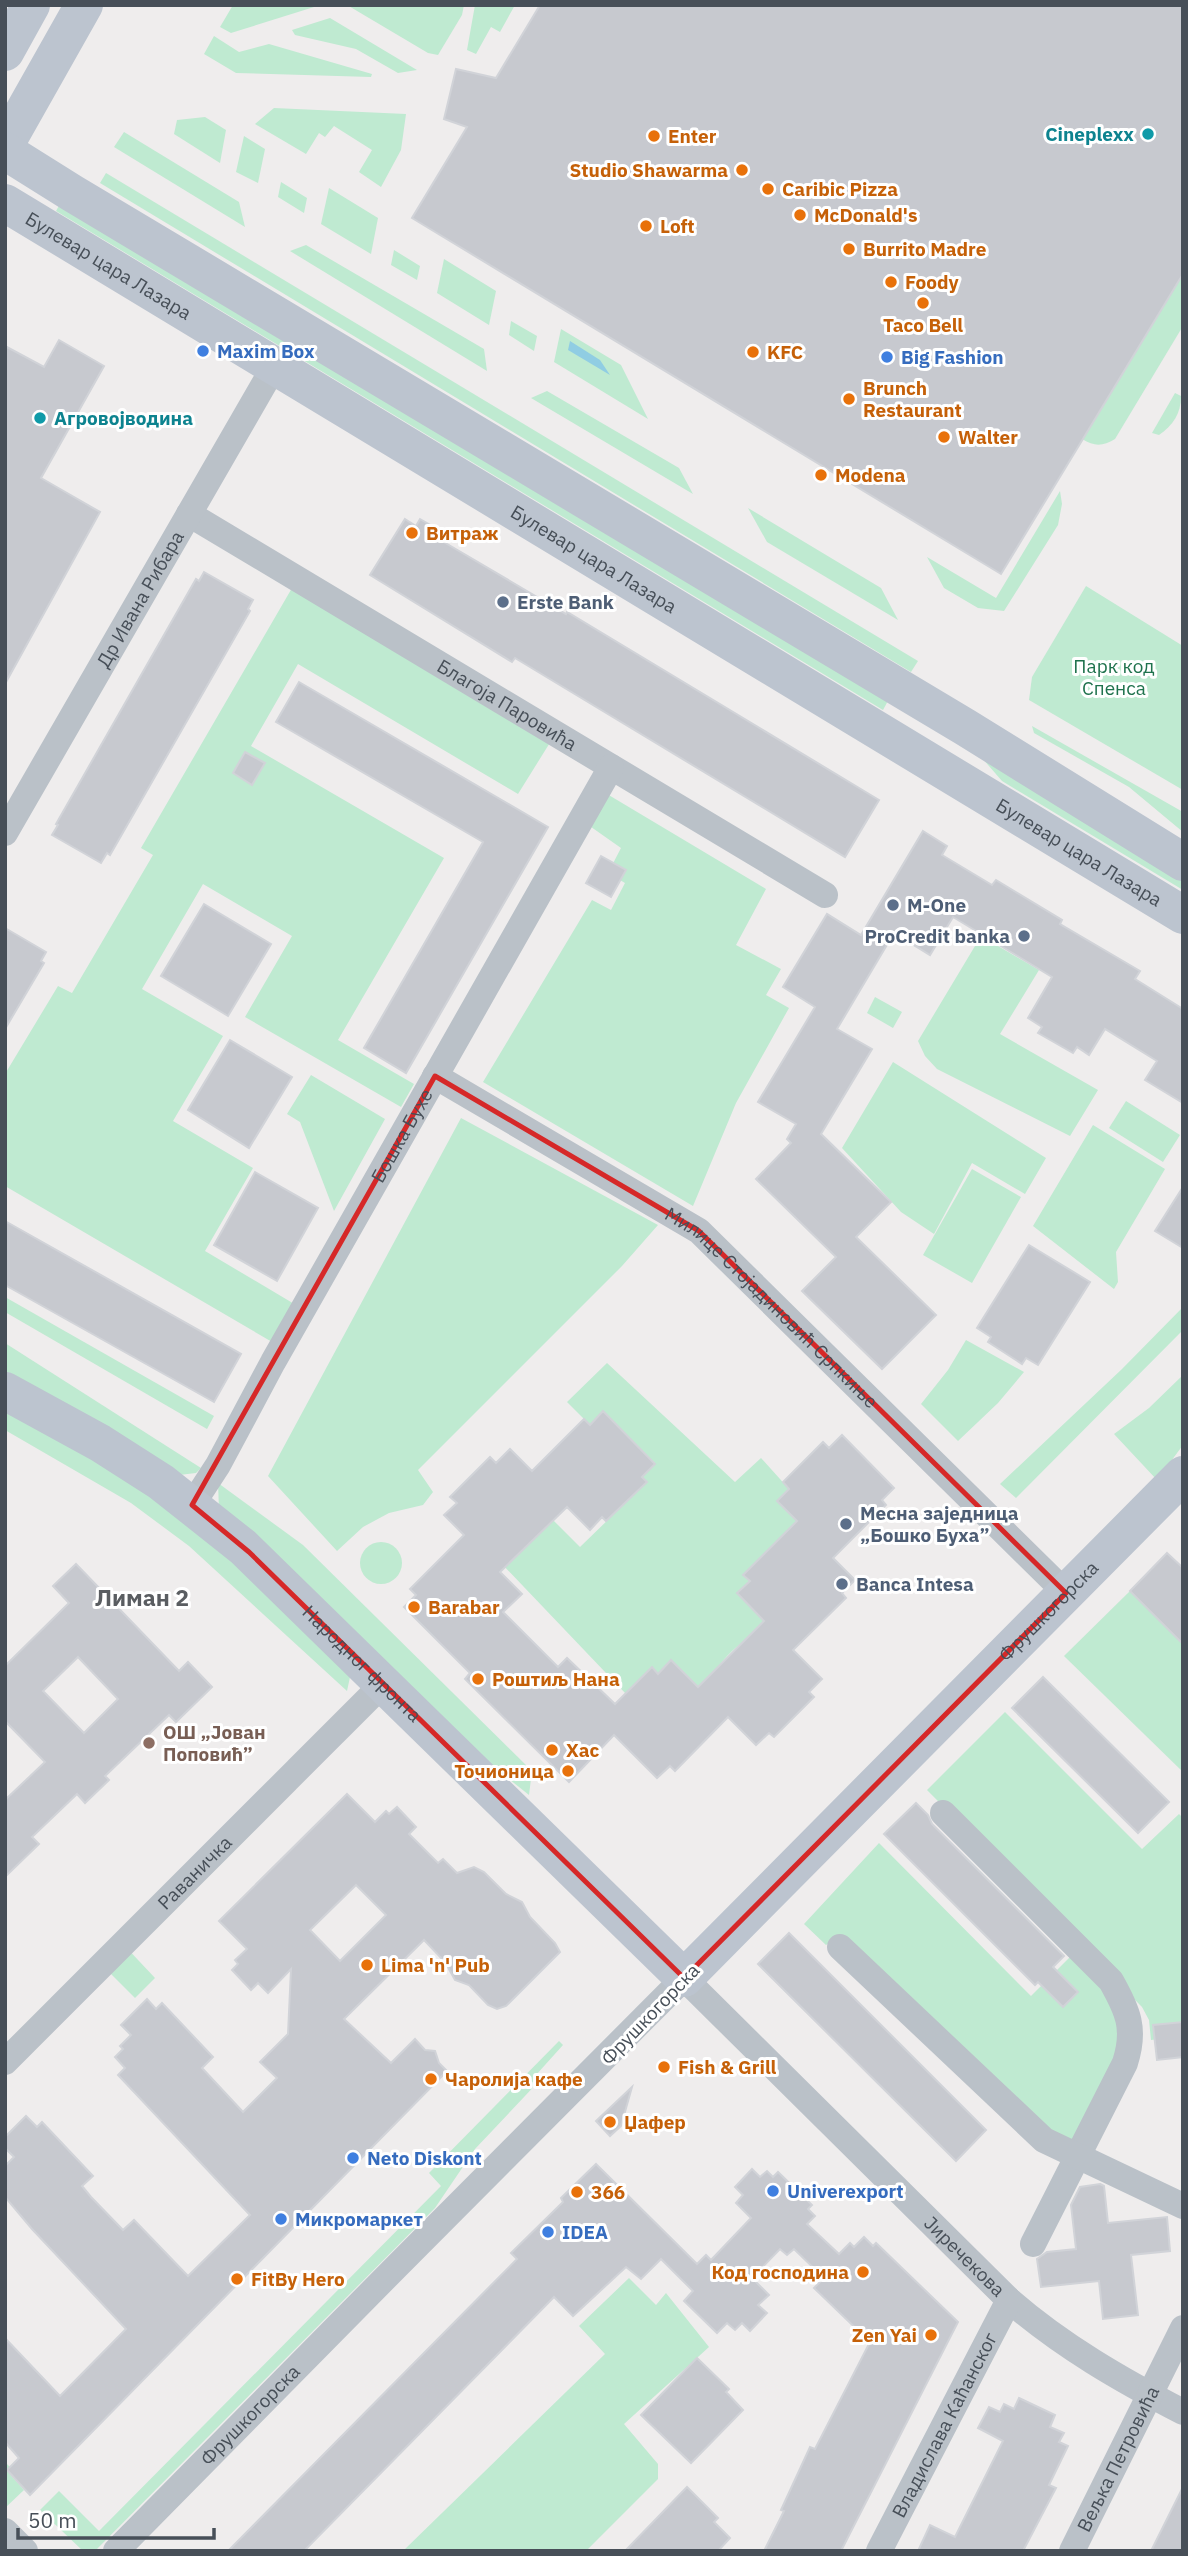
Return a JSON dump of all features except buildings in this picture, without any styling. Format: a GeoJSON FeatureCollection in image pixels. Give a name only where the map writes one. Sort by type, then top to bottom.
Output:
{"type":"FeatureCollection","features":[{"type":"Feature","properties":{"kind":"main road"},"geometry":{"type":"LineString","coordinates":[[5,52],[31,5]]}},
{"type":"Feature","properties":{"kind":"main road"},"geometry":{"type":"LineString","coordinates":[[5,145],[85,5]]}},
{"type":"Feature","properties":{"kind":"main road"},"geometry":{"type":"LineString","coordinates":[[5,151],[84,201],[1173,852]]}},
{"type":"Feature","properties":{"kind":"main road","name":"Булевар цара Лазара"},"geometry":{"type":"LineString","coordinates":[[5,202],[1183,915]]}},
{"type":"Feature","properties":{"kind":"main road","name":"Народног фронта"},"geometry":{"type":"LineString","coordinates":[[5,1391],[100,1443],[192,1505],[249,1552],[684,1978]]}},
{"type":"Feature","properties":{"kind":"main road","name":"Фрушкогорска"},"geometry":{"type":"LineString","coordinates":[[684,1978],[1183,1475]]}},
{"type":"Feature","properties":{"kind":"street","name":"Др Ивана Рибара"},"geometry":{"type":"LineString","coordinates":[[5,834],[275,365]]}},
{"type":"Feature","properties":{"kind":"street","name":"Благоја Паровића"},"geometry":{"type":"LineString","coordinates":[[189,514],[825,895]]}},
{"type":"Feature","properties":{"kind":"street","name":"Бошка Бухе"},"geometry":{"type":"LineString","coordinates":[[192,1505],[218,1465],[273,1362],[611,767]]}},
{"type":"Feature","properties":{"kind":"street","name":"Милице Стојадиновић Српкиње"},"geometry":{"type":"LineString","coordinates":[[435,1076],[699,1231],[1066,1593]]}},
{"type":"Feature","properties":{"kind":"street","name":"Раваничка"},"geometry":{"type":"LineString","coordinates":[[5,2062],[383,1684]]}},
{"type":"Feature","properties":{"kind":"street"},"geometry":{"type":"LineString","coordinates":[[943,1813],[1111,1981],[1127,2008],[1130,2032],[1125,2063],[1032,2244]]}},
{"type":"Feature","properties":{"kind":"street"},"geometry":{"type":"LineString","coordinates":[[840,1947],[1044,2140],[1183,2206]]}},
{"type":"Feature","properties":{"kind":"street","name":"Јиречекова"},"geometry":{"type":"LineString","coordinates":[[684,1978],[1009,2300],[1091,2362],[1183,2412]]}},
{"type":"Feature","properties":{"kind":"street","name":"Фрушкогорска"},"geometry":{"type":"LineString","coordinates":[[116,2551],[684,1978]]}},
{"type":"Feature","properties":{"kind":"street","name":"Владислава Каћанског"},"geometry":{"type":"LineString","coordinates":[[879,2551],[1009,2300]]}},
{"type":"Feature","properties":{"kind":"street","name":"Вељка Петровића"},"geometry":{"type":"LineString","coordinates":[[1072,2551],[1183,2328]]}},
{"type":"Feature","properties":{"kind":"street"},"geometry":{"type":"LineString","coordinates":[[5,2531],[25,2551]]}},
{"type":"Feature","properties":{"kind":"highlighted area"},"geometry":{"type":"Polygon","coordinates":[[[435,1076],[699,1231],[1066,1593],[684,1978],[249,1552],[192,1505],[435,1076]]]}},
{"type":"Feature","properties":{"kind":"green space"},"geometry":{"type":"Polygon","coordinates":[[[233,5],[314,7],[231,33],[220,27],[233,5]]]}},
{"type":"Feature","properties":{"kind":"green space"},"geometry":{"type":"Polygon","coordinates":[[[347,5],[464,5],[462,15],[438,55],[428,53],[347,5]]]}},
{"type":"Feature","properties":{"kind":"green space"},"geometry":{"type":"Polygon","coordinates":[[[475,5],[515,5],[500,32],[491,27],[476,54],[467,50],[475,5]]]}},
{"type":"Feature","properties":{"kind":"green space"},"geometry":{"type":"Polygon","coordinates":[[[330,18],[417,70],[398,73],[356,49],[295,35],[292,30],[330,18]]]}},
{"type":"Feature","properties":{"kind":"green space"},"geometry":{"type":"Polygon","coordinates":[[[214,36],[239,52],[269,44],[372,74],[371,77],[236,73],[204,54],[214,36]]]}},
{"type":"Feature","properties":{"kind":"green space"},"geometry":{"type":"Polygon","coordinates":[[[274,108],[406,114],[401,150],[381,187],[359,172],[372,150],[334,126],[325,137],[319,133],[306,154],[255,124],[274,108]]]}},
{"type":"Feature","properties":{"kind":"green space"},"geometry":{"type":"Polygon","coordinates":[[[205,117],[226,130],[220,163],[174,134],[177,120],[205,117]]]}},
{"type":"Feature","properties":{"kind":"green space"},"geometry":{"type":"Polygon","coordinates":[[[124,132],[239,202],[245,227],[114,147],[124,132]]]}},
{"type":"Feature","properties":{"kind":"green space"},"geometry":{"type":"Polygon","coordinates":[[[244,136],[265,149],[258,183],[236,172],[244,136]]]}},
{"type":"Feature","properties":{"kind":"green space"},"geometry":{"type":"Polygon","coordinates":[[[106,173],[918,661],[911,672],[100,183],[106,173]]]}},
{"type":"Feature","properties":{"kind":"green space"},"geometry":{"type":"Polygon","coordinates":[[[281,182],[307,198],[304,213],[278,197],[281,182]]]}},
{"type":"Feature","properties":{"kind":"green space"},"geometry":{"type":"Polygon","coordinates":[[[329,188],[378,218],[371,254],[321,224],[329,188]]]}},
{"type":"Feature","properties":{"kind":"green space"},"geometry":{"type":"Polygon","coordinates":[[[60,204],[889,699],[883,710],[56,211],[60,204]]]}},
{"type":"Feature","properties":{"kind":"green space"},"geometry":{"type":"Polygon","coordinates":[[[306,245],[484,349],[487,371],[290,251],[306,245]]]}},
{"type":"Feature","properties":{"kind":"green space"},"geometry":{"type":"Polygon","coordinates":[[[394,250],[420,266],[417,280],[391,265],[394,250]]]}},
{"type":"Feature","properties":{"kind":"green space"},"geometry":{"type":"Polygon","coordinates":[[[444,259],[496,291],[489,325],[437,293],[444,259]]]}},
{"type":"Feature","properties":{"kind":"green space"},"geometry":{"type":"Polygon","coordinates":[[[1183,274],[1183,326],[1115,439],[1099,445],[1082,439],[1183,274]]]}},
{"type":"Feature","properties":{"kind":"green space"},"geometry":{"type":"Polygon","coordinates":[[[511,321],[537,336],[534,351],[509,335],[511,321]]]}},
{"type":"Feature","properties":{"kind":"green space"},"geometry":{"type":"Polygon","coordinates":[[[561,329],[621,365],[648,419],[554,362],[561,329]]]}},
{"type":"Feature","properties":{"kind":"green space"},"geometry":{"type":"Polygon","coordinates":[[[547,391],[679,468],[693,494],[531,398],[547,391]]]}},
{"type":"Feature","properties":{"kind":"green space"},"geometry":{"type":"Polygon","coordinates":[[[1175,393],[1181,396],[1180,408],[1175,418],[1159,435],[1152,433],[1175,393]]]}},
{"type":"Feature","properties":{"kind":"green space"},"geometry":{"type":"Polygon","coordinates":[[[1060,491],[1062,504],[1058,525],[1004,611],[978,608],[944,588],[927,557],[996,598],[1060,491]]]}},
{"type":"Feature","properties":{"kind":"green space"},"geometry":{"type":"Polygon","coordinates":[[[748,508],[881,588],[898,620],[767,542],[748,508]]]}},
{"type":"Feature","properties":{"kind":"green space","name":"Парк код Спенса"},"geometry":{"type":"Polygon","coordinates":[[[1086,586],[1183,646],[1183,790],[1029,700],[1032,677],[1086,586]]]}},
{"type":"Feature","properties":{"kind":"green space"},"geometry":{"type":"Polygon","coordinates":[[[292,588],[551,741],[518,794],[298,664],[251,746],[444,858],[338,1040],[414,1084],[401,1107],[245,1017],[292,936],[203,884],[142,989],[223,1036],[173,1121],[253,1168],[205,1251],[301,1308],[279,1346],[5,1186],[5,1074],[58,986],[72,993],[153,855],[141,848],[292,588]]]}},
{"type":"Feature","properties":{"kind":"green space"},"geometry":{"type":"Polygon","coordinates":[[[1032,726],[1183,812],[1183,832],[1129,787],[1034,733],[1032,726]]]}},
{"type":"Feature","properties":{"kind":"green space"},"geometry":{"type":"Polygon","coordinates":[[[982,758],[1183,880],[1183,890],[1002,781],[982,758]]]}},
{"type":"Feature","properties":{"kind":"green space"},"geometry":{"type":"Polygon","coordinates":[[[602,791],[766,889],[736,945],[781,969],[766,995],[789,1008],[736,1103],[693,1206],[483,1082],[592,900],[611,910],[625,883],[608,873],[621,848],[584,822],[602,791]]]}},
{"type":"Feature","properties":{"kind":"green space"},"geometry":{"type":"Polygon","coordinates":[[[981,936],[1039,970],[1000,1034],[1098,1090],[1070,1136],[937,1069],[925,1056],[918,1041],[981,936]]]}},
{"type":"Feature","properties":{"kind":"green space"},"geometry":{"type":"Polygon","coordinates":[[[875,997],[902,1012],[893,1028],[867,1013],[875,997]]]}},
{"type":"Feature","properties":{"kind":"green space"},"geometry":{"type":"Polygon","coordinates":[[[893,1062],[1046,1158],[1025,1194],[972,1163],[934,1234],[901,1212],[842,1148],[893,1062]]]}},
{"type":"Feature","properties":{"kind":"green space"},"geometry":{"type":"Polygon","coordinates":[[[311,1075],[385,1119],[334,1211],[300,1122],[287,1114],[311,1075]]]}},
{"type":"Feature","properties":{"kind":"green space"},"geometry":{"type":"Polygon","coordinates":[[[1126,1101],[1180,1135],[1163,1162],[1109,1128],[1126,1101]]]}},
{"type":"Feature","properties":{"kind":"green space"},"geometry":{"type":"Polygon","coordinates":[[[461,1118],[658,1225],[622,1266],[418,1470],[433,1492],[423,1505],[389,1513],[363,1527],[337,1551],[268,1476],[461,1118]]]}},
{"type":"Feature","properties":{"kind":"green space"},"geometry":{"type":"Polygon","coordinates":[[[1093,1125],[1165,1169],[1116,1252],[1118,1282],[1114,1289],[1033,1226],[1093,1125]]]}},
{"type":"Feature","properties":{"kind":"green space"},"geometry":{"type":"Polygon","coordinates":[[[972,1169],[1021,1197],[972,1283],[923,1255],[972,1169]]]}},
{"type":"Feature","properties":{"kind":"green space"},"geometry":{"type":"Polygon","coordinates":[[[5,1297],[214,1416],[207,1429],[5,1312],[5,1297]]]}},
{"type":"Feature","properties":{"kind":"green space"},"geometry":{"type":"Polygon","coordinates":[[[1183,1307],[1183,1330],[1016,1498],[1000,1484],[1122,1369],[1183,1307]]]}},
{"type":"Feature","properties":{"kind":"green space"},"geometry":{"type":"Polygon","coordinates":[[[966,1340],[1024,1372],[998,1403],[958,1441],[921,1404],[948,1370],[966,1340]]]}},
{"type":"Feature","properties":{"kind":"green space"},"geometry":{"type":"Polygon","coordinates":[[[5,1343],[201,1468],[196,1473],[179,1475],[5,1374],[5,1343]]]}},
{"type":"Feature","properties":{"kind":"green space"},"geometry":{"type":"Polygon","coordinates":[[[607,1363],[735,1482],[761,1458],[789,1489],[777,1501],[797,1521],[743,1575],[750,1581],[737,1593],[770,1627],[749,1638],[730,1653],[715,1672],[704,1693],[671,1660],[658,1674],[652,1668],[626,1694],[501,1563],[513,1559],[553,1520],[580,1547],[647,1482],[642,1477],[655,1463],[604,1412],[590,1425],[567,1402],[607,1363]]]}},
{"type":"Feature","properties":{"kind":"green space"},"geometry":{"type":"Polygon","coordinates":[[[1183,1375],[1183,1445],[1157,1480],[1114,1434],[1149,1408],[1183,1375]]]}},
{"type":"Feature","properties":{"kind":"green space"},"geometry":{"type":"Polygon","coordinates":[[[5,1406],[120,1472],[228,1552],[350,1677],[347,1691],[189,1546],[131,1503],[5,1430],[5,1406]]]}},
{"type":"Feature","properties":{"kind":"green space"},"geometry":{"type":"Polygon","coordinates":[[[218,1483],[303,1545],[532,1771],[529,1795],[465,1744],[219,1510],[218,1483]]]}},
{"type":"Feature","properties":{"kind":"green space"},"geometry":{"type":"Polygon","coordinates":[[[381,1542],[396,1548],[402,1563],[396,1578],[381,1584],[366,1578],[360,1563],[366,1548],[381,1542]]]}},
{"type":"Feature","properties":{"kind":"green space"},"geometry":{"type":"Polygon","coordinates":[[[1130,1591],[1183,1644],[1183,1772],[1064,1656],[1130,1591]]]}},
{"type":"Feature","properties":{"kind":"green space"},"geometry":{"type":"Polygon","coordinates":[[[1005,1712],[1142,1849],[1179,1814],[1183,1818],[1183,2036],[1151,2040],[1149,2020],[1142,2007],[927,1790],[1005,1712]]]}},
{"type":"Feature","properties":{"kind":"green space"},"geometry":{"type":"Polygon","coordinates":[[[879,1843],[1031,1996],[1070,1957],[1108,1984],[1127,2036],[1072,2144],[1045,2135],[836,1938],[826,1945],[804,1924],[879,1843]]]}},
{"type":"Feature","properties":{"kind":"green space"},"geometry":{"type":"Polygon","coordinates":[[[123,1944],[155,1978],[135,1998],[102,1965],[123,1944]]]}},
{"type":"Feature","properties":{"kind":"green space"},"geometry":{"type":"Polygon","coordinates":[[[559,2041],[563,2045],[536,2075],[541,2079],[475,2149],[435,2208],[95,2551],[83,2551],[40,2510],[59,2491],[99,2531],[441,2186],[429,2173],[559,2041]]]}},
{"type":"Feature","properties":{"kind":"green space"},"geometry":{"type":"Polygon","coordinates":[[[629,2278],[656,2305],[666,2293],[709,2347],[624,2424],[658,2464],[658,2479],[586,2551],[403,2551],[605,2354],[579,2326],[629,2278]]]}},
{"type":"Feature","properties":{"kind":"green space"},"geometry":{"type":"Polygon","coordinates":[[[5,2462],[10,2467],[7,2471],[24,2490],[5,2508],[5,2462]]]}},
{"type":"Feature","properties":{"kind":"water"},"geometry":{"type":"Polygon","coordinates":[[[570,341],[600,360],[610,375],[568,350],[570,341]]]}},
{"type":"Feature","properties":{"kind":"place","name":"Cineplexx"},"geometry":{"type":"Point","coordinates":[1148,134]}},
{"type":"Feature","properties":{"kind":"place","name":"Enter"},"geometry":{"type":"Point","coordinates":[654,136]}},
{"type":"Feature","properties":{"kind":"place","name":"Studio Shawarma"},"geometry":{"type":"Point","coordinates":[742,170]}},
{"type":"Feature","properties":{"kind":"place","name":"Caribic Pizza"},"geometry":{"type":"Point","coordinates":[768,189]}},
{"type":"Feature","properties":{"kind":"place","name":"McDonald's"},"geometry":{"type":"Point","coordinates":[800,215]}},
{"type":"Feature","properties":{"kind":"place","name":"Loft"},"geometry":{"type":"Point","coordinates":[646,226]}},
{"type":"Feature","properties":{"kind":"place","name":"Burrito Madre"},"geometry":{"type":"Point","coordinates":[849,249]}},
{"type":"Feature","properties":{"kind":"place","name":"Foody"},"geometry":{"type":"Point","coordinates":[891,282]}},
{"type":"Feature","properties":{"kind":"place","name":"Taco Bell"},"geometry":{"type":"Point","coordinates":[923,303]}},
{"type":"Feature","properties":{"kind":"place","name":"Maxim Box"},"geometry":{"type":"Point","coordinates":[203,351]}},
{"type":"Feature","properties":{"kind":"place","name":"KFC"},"geometry":{"type":"Point","coordinates":[753,352]}},
{"type":"Feature","properties":{"kind":"place","name":"Big Fashion"},"geometry":{"type":"Point","coordinates":[887,357]}},
{"type":"Feature","properties":{"kind":"place","name":"Brunch Restaurant"},"geometry":{"type":"Point","coordinates":[849,399]}},
{"type":"Feature","properties":{"kind":"place","name":"Агровојводина"},"geometry":{"type":"Point","coordinates":[40,418]}},
{"type":"Feature","properties":{"kind":"place","name":"Walter"},"geometry":{"type":"Point","coordinates":[944,437]}},
{"type":"Feature","properties":{"kind":"place","name":"Modena"},"geometry":{"type":"Point","coordinates":[821,475]}},
{"type":"Feature","properties":{"kind":"place","name":"Витраж"},"geometry":{"type":"Point","coordinates":[412,533]}},
{"type":"Feature","properties":{"kind":"place","name":"Erste Bank"},"geometry":{"type":"Point","coordinates":[503,602]}},
{"type":"Feature","properties":{"kind":"place","name":"M-One"},"geometry":{"type":"Point","coordinates":[893,905]}},
{"type":"Feature","properties":{"kind":"place","name":"ProCredit banka"},"geometry":{"type":"Point","coordinates":[1024,936]}},
{"type":"Feature","properties":{"kind":"place","name":"Месна заједница „Бошко Буха”"},"geometry":{"type":"Point","coordinates":[846,1524]}},
{"type":"Feature","properties":{"kind":"place","name":"Banca Intesa"},"geometry":{"type":"Point","coordinates":[842,1584]}},
{"type":"Feature","properties":{"kind":"place","name":"Barabar"},"geometry":{"type":"Point","coordinates":[414,1607]}},
{"type":"Feature","properties":{"kind":"place","name":"Роштиљ Нана"},"geometry":{"type":"Point","coordinates":[478,1679]}},
{"type":"Feature","properties":{"kind":"place","name":"ОШ „Јован Поповић”"},"geometry":{"type":"Point","coordinates":[149,1743]}},
{"type":"Feature","properties":{"kind":"place","name":"Хас"},"geometry":{"type":"Point","coordinates":[552,1750]}},
{"type":"Feature","properties":{"kind":"place","name":"Точионица"},"geometry":{"type":"Point","coordinates":[568,1771]}},
{"type":"Feature","properties":{"kind":"place","name":"Lima 'n' Pub"},"geometry":{"type":"Point","coordinates":[367,1965]}},
{"type":"Feature","properties":{"kind":"place","name":"Fish & Grill"},"geometry":{"type":"Point","coordinates":[664,2067]}},
{"type":"Feature","properties":{"kind":"place","name":"Чаролија кафе"},"geometry":{"type":"Point","coordinates":[431,2079]}},
{"type":"Feature","properties":{"kind":"place","name":"Џафер"},"geometry":{"type":"Point","coordinates":[610,2122]}},
{"type":"Feature","properties":{"kind":"place","name":"Neto Diskont"},"geometry":{"type":"Point","coordinates":[353,2158]}},
{"type":"Feature","properties":{"kind":"place","name":"Univerexport"},"geometry":{"type":"Point","coordinates":[773,2191]}},
{"type":"Feature","properties":{"kind":"place","name":"366"},"geometry":{"type":"Point","coordinates":[577,2192]}},
{"type":"Feature","properties":{"kind":"place","name":"Микромаркет"},"geometry":{"type":"Point","coordinates":[281,2219]}},
{"type":"Feature","properties":{"kind":"place","name":"IDEA"},"geometry":{"type":"Point","coordinates":[548,2232]}},
{"type":"Feature","properties":{"kind":"place","name":"Код господина"},"geometry":{"type":"Point","coordinates":[863,2272]}},
{"type":"Feature","properties":{"kind":"place","name":"FitBy Hero"},"geometry":{"type":"Point","coordinates":[237,2279]}},
{"type":"Feature","properties":{"kind":"place","name":"Zen Yai"},"geometry":{"type":"Point","coordinates":[931,2335]}},
{"type":"Feature","properties":{"kind":"district","name":"Лиман 2"},"geometry":{"type":"Point","coordinates":[142,1597]}}]}
